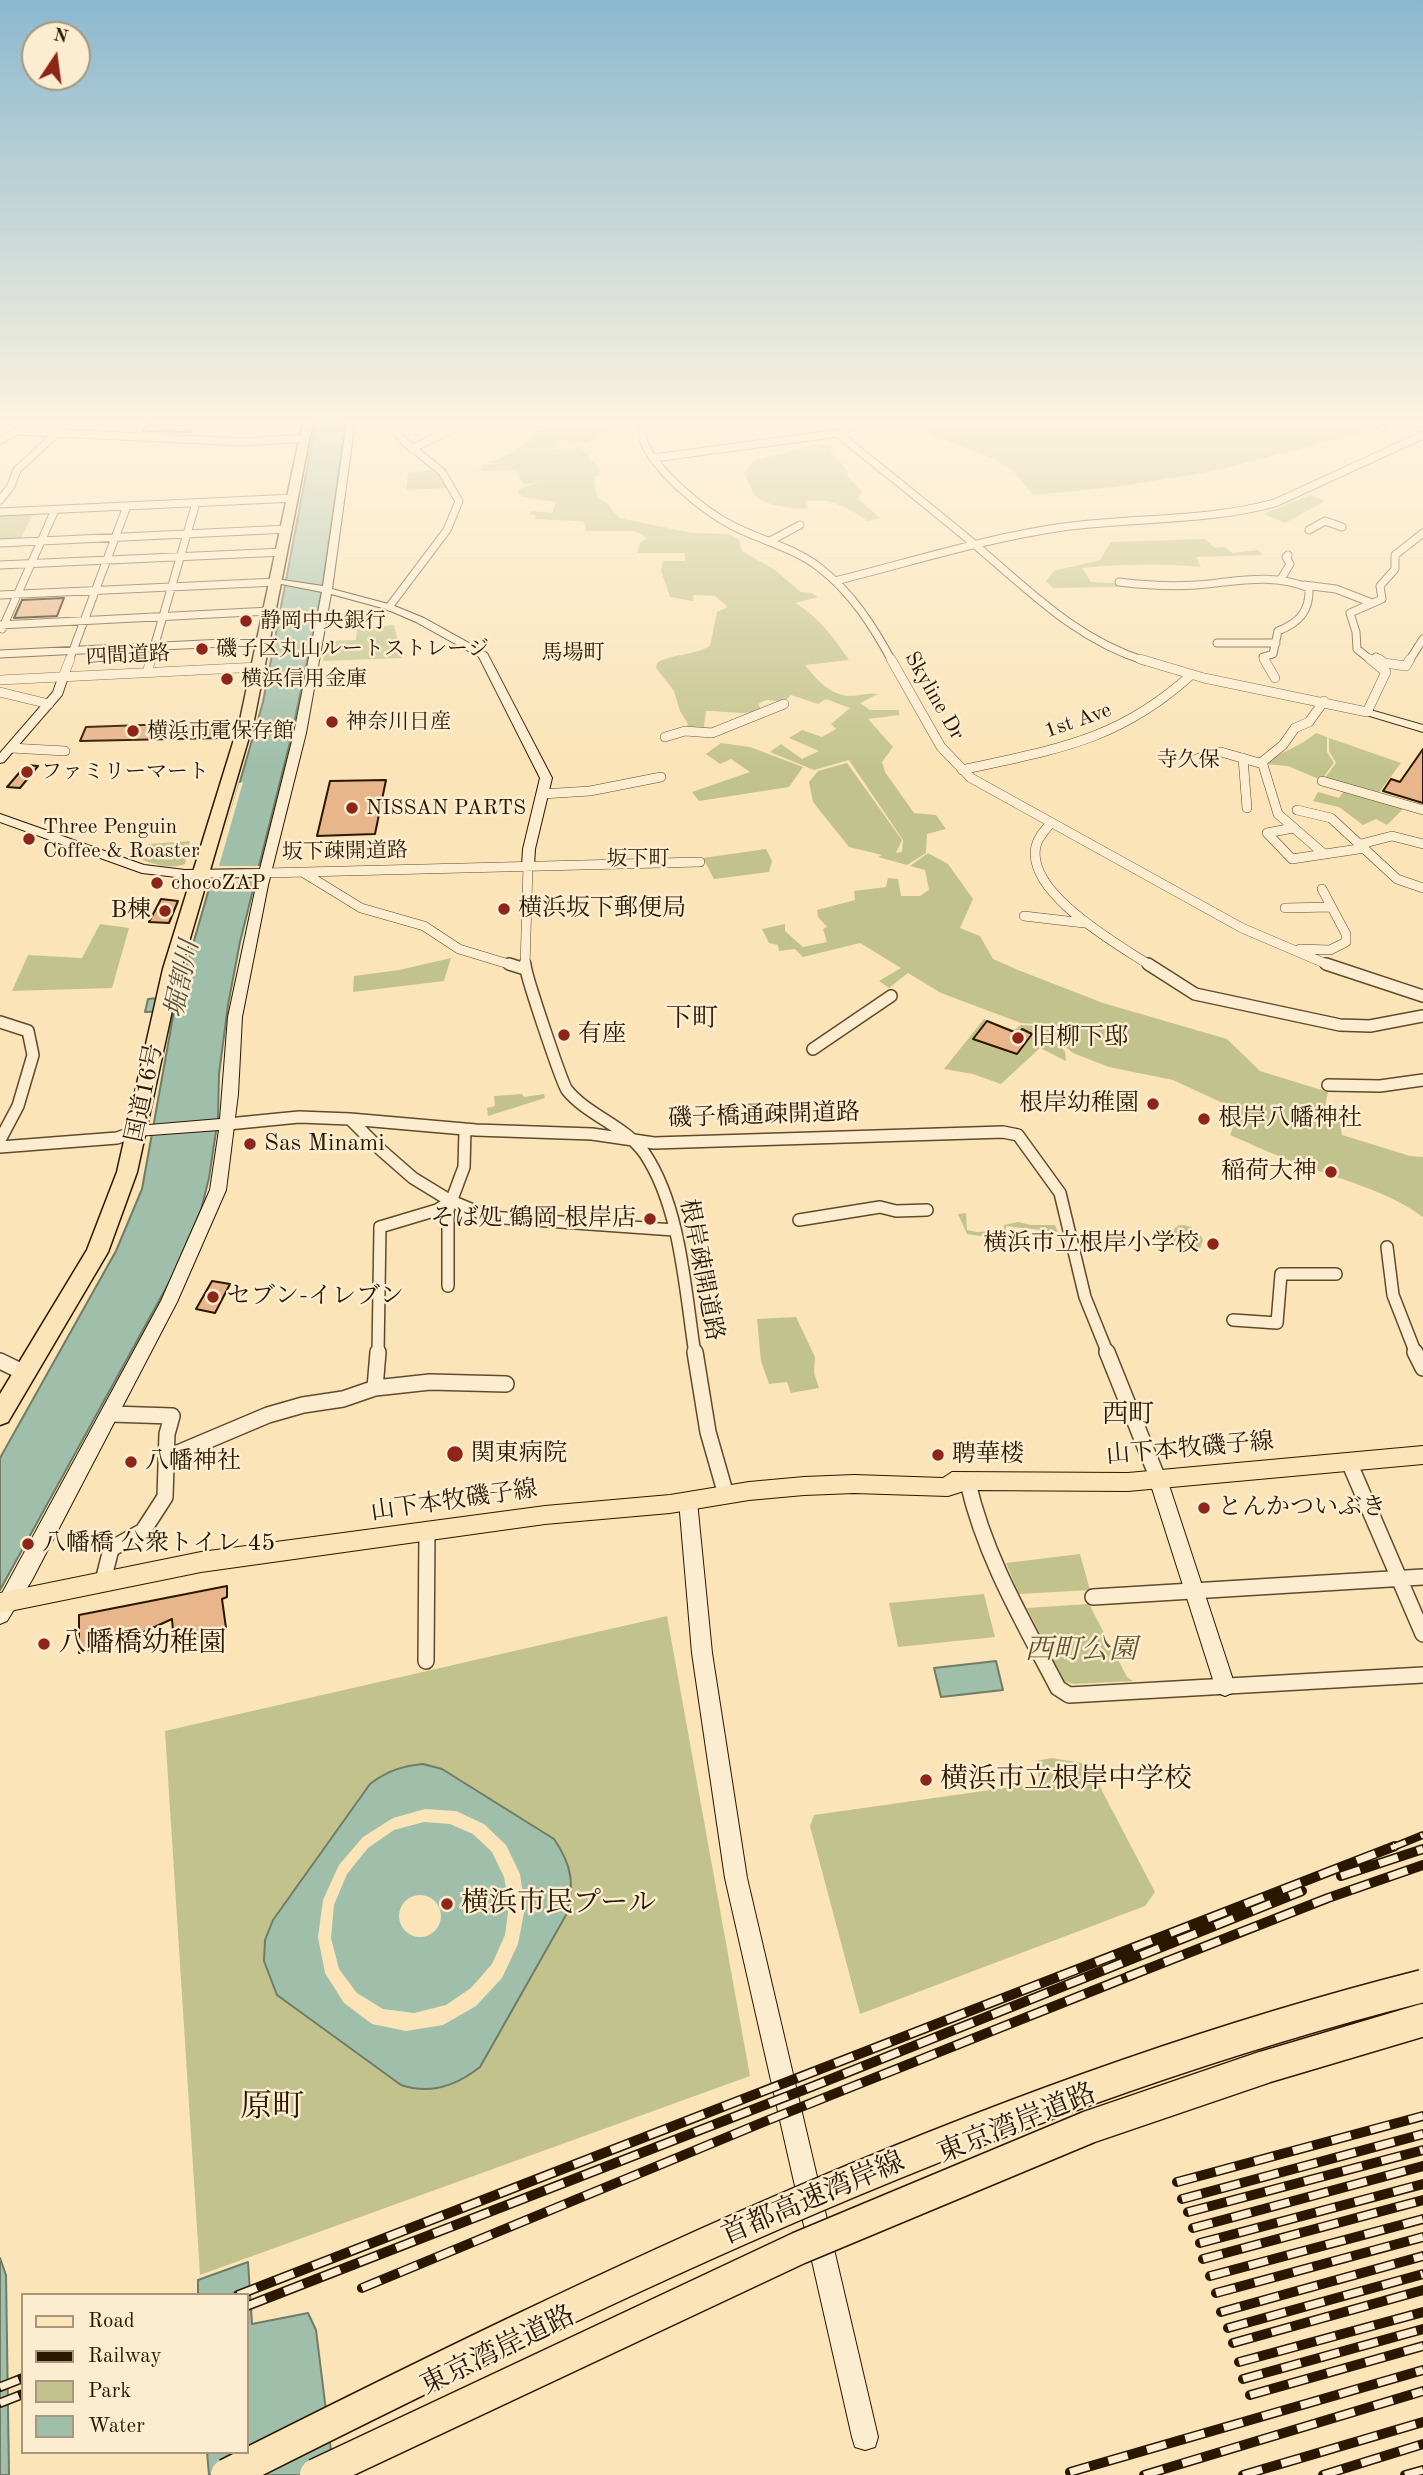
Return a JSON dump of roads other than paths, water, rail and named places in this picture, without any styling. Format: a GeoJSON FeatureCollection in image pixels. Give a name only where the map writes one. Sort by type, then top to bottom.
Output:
{"type":"FeatureCollection","features":[{"type":"Feature","properties":{"kind":"highway","name":"国道16号"},"geometry":{"type":"LineString","coordinates":[[0,1415],[27,1374],[97,1252],[144,1131],[164,1004],[206,874],[247,720],[270,611],[281,583],[286,536]]}},
{"type":"Feature","properties":{"kind":"highway","name":"首都高速湾岸線"},"geometry":{"type":"LineString","coordinates":[[227,2475],[479,2348],[779,2210],[1127,2073],[1324,2011],[1423,1986]]}},
{"type":"Feature","properties":{"kind":"highway","name":"東京湾岸道路"},"geometry":{"type":"LineString","coordinates":[[248,2475],[458,2369],[818,2203],[1130,2080],[1277,2032],[1423,1994]]}},
{"type":"Feature","properties":{"kind":"highway","name":"東京湾岸道路"},"geometry":{"type":"LineString","coordinates":[[316,2475],[799,2248],[1089,2127],[1265,2067],[1423,2020]]}},
{"type":"Feature","properties":{"kind":"highway","name":"首都高速湾岸線"},"geometry":{"type":"LineString","coordinates":[[342,2475],[509,2392],[1059,2148],[1212,2094],[1423,2031]]}},
{"type":"Feature","properties":{"kind":"main road","name":"山下本牧磯子線"},"geometry":{"type":"LineString","coordinates":[[4,1606],[103,1581],[201,1562],[545,1515],[804,1486],[919,1484],[948,1487],[965,1483],[1128,1482],[1423,1455]]}},
{"type":"Feature","properties":{"kind":"street"},"geometry":{"type":"LineString","coordinates":[[1,628],[43,536]]}},
{"type":"Feature","properties":{"kind":"street"},"geometry":{"type":"LineString","coordinates":[[0,543],[127,536]]}},
{"type":"Feature","properties":{"kind":"street"},"geometry":{"type":"LineString","coordinates":[[147,673],[186,536]]}},
{"type":"Feature","properties":{"kind":"street"},"geometry":{"type":"LineString","coordinates":[[4,1606],[111,1414],[169,1303],[218,1190],[222,1125],[235,1017],[263,873],[300,733],[333,536]]}},
{"type":"Feature","properties":{"kind":"street"},"geometry":{"type":"LineString","coordinates":[[389,607],[401,585],[442,536]]}},
{"type":"Feature","properties":{"kind":"street","name":"Skyline Dr"},"geometry":{"type":"LineString","coordinates":[[758,536],[804,557],[835,581],[888,650],[914,703],[941,748],[962,770],[980,783],[1242,929],[1291,951],[1423,996]]}},
{"type":"Feature","properties":{"kind":"street"},"geometry":{"type":"LineString","coordinates":[[770,541],[778,536]]}},
{"type":"Feature","properties":{"kind":"street"},"geometry":{"type":"LineString","coordinates":[[965,536],[1045,606],[1091,638],[1127,655],[1191,676],[1324,701],[1423,729]]}},
{"type":"Feature","properties":{"kind":"street"},"geometry":{"type":"LineString","coordinates":[[835,581],[1020,536]]}},
{"type":"Feature","properties":{"kind":"street"},"geometry":{"type":"LineString","coordinates":[[1367,712],[1386,673],[1357,647],[1350,613],[1382,599],[1380,586],[1395,569],[1395,555],[1419,536]]}},
{"type":"Feature","properties":{"kind":"street"},"geometry":{"type":"LineString","coordinates":[[0,760],[60,690],[115,537]]}},
{"type":"Feature","properties":{"kind":"street"},"geometry":{"type":"LineString","coordinates":[[0,565],[283,552]]}},
{"type":"Feature","properties":{"kind":"street"},"geometry":{"type":"LineString","coordinates":[[1281,579],[1290,564],[1286,557],[1288,555]]}},
{"type":"Feature","properties":{"kind":"street"},"geometry":{"type":"LineString","coordinates":[[1119,582],[1174,586],[1258,578],[1281,579],[1336,589],[1372,603]]}},
{"type":"Feature","properties":{"kind":"street"},"geometry":{"type":"LineString","coordinates":[[0,595],[281,583]]}},
{"type":"Feature","properties":{"kind":"street","name":"根岸疎開道路"},"geometry":{"type":"LineString","coordinates":[[281,583],[325,589],[389,607],[419,620],[483,656],[546,779],[529,849],[525,969],[566,1089],[597,1116],[632,1140],[652,1166],[671,1209],[708,1432],[726,1495]]}},
{"type":"Feature","properties":{"kind":"street"},"geometry":{"type":"LineString","coordinates":[[1275,678],[1263,657],[1273,654],[1279,631],[1304,617],[1310,590],[1304,585]]}},
{"type":"Feature","properties":{"kind":"street"},"geometry":{"type":"LineString","coordinates":[[1,628],[270,611]]}},
{"type":"Feature","properties":{"kind":"street"},"geometry":{"type":"LineString","coordinates":[[1357,647],[1384,663],[1406,666],[1423,639]]}},
{"type":"Feature","properties":{"kind":"street"},"geometry":{"type":"LineString","coordinates":[[0,654],[264,641]]}},
{"type":"Feature","properties":{"kind":"street"},"geometry":{"type":"LineString","coordinates":[[1217,643],[1276,643]]}},
{"type":"Feature","properties":{"kind":"street","name":"四間道路"},"geometry":{"type":"LineString","coordinates":[[0,680],[259,667]]}},
{"type":"Feature","properties":{"kind":"street","name":"1st Ave"},"geometry":{"type":"LineString","coordinates":[[962,770],[1058,748],[1115,728],[1153,708],[1191,676]]}},
{"type":"Feature","properties":{"kind":"street"},"geometry":{"type":"LineString","coordinates":[[0,692],[49,704]]}},
{"type":"Feature","properties":{"kind":"street"},"geometry":{"type":"LineString","coordinates":[[1324,701],[1309,722],[1295,728],[1283,745],[1265,758],[1263,764],[1277,813],[1324,854]]}},
{"type":"Feature","properties":{"kind":"street"},"geometry":{"type":"LineString","coordinates":[[665,737],[685,731],[712,733],[784,704]]}},
{"type":"Feature","properties":{"kind":"street"},"geometry":{"type":"LineString","coordinates":[[11,748],[65,751]]}},
{"type":"Feature","properties":{"kind":"street"},"geometry":{"type":"LineString","coordinates":[[1196,759],[1221,752],[1263,764]]}},
{"type":"Feature","properties":{"kind":"street"},"geometry":{"type":"LineString","coordinates":[[1243,758],[1247,808]]}},
{"type":"Feature","properties":{"kind":"street"},"geometry":{"type":"LineString","coordinates":[[542,794],[590,791],[661,777]]}},
{"type":"Feature","properties":{"kind":"street"},"geometry":{"type":"LineString","coordinates":[[1322,780],[1423,810]]}},
{"type":"Feature","properties":{"kind":"street"},"geometry":{"type":"LineString","coordinates":[[1297,810],[1331,818],[1397,879],[1423,888]]}},
{"type":"Feature","properties":{"kind":"street"},"geometry":{"type":"LineString","coordinates":[[1322,816],[1267,833],[1292,859],[1363,846],[1385,835],[1423,844]]}},
{"type":"Feature","properties":{"kind":"street","name":"坂下疎開道路"},"geometry":{"type":"LineString","coordinates":[[0,818],[142,869],[206,874],[700,862]]}},
{"type":"Feature","properties":{"kind":"street"},"geometry":{"type":"LineString","coordinates":[[1051,823],[1036,846],[1036,862],[1048,885],[1084,923],[1186,989],[1203,996],[1356,1026],[1423,1016]]}},
{"type":"Feature","properties":{"kind":"street"},"geometry":{"type":"LineString","coordinates":[[304,873],[361,908],[424,926],[459,949],[525,969]]}},
{"type":"Feature","properties":{"kind":"street"},"geometry":{"type":"LineString","coordinates":[[1291,951],[1294,948],[1328,951],[1343,946],[1346,934],[1322,889]]}},
{"type":"Feature","properties":{"kind":"street"},"geometry":{"type":"LineString","coordinates":[[1285,908],[1331,907]]}},
{"type":"Feature","properties":{"kind":"street"},"geometry":{"type":"LineString","coordinates":[[1024,916],[1084,923]]}},
{"type":"Feature","properties":{"kind":"street"},"geometry":{"type":"LineString","coordinates":[[813,1049],[891,996]]}},
{"type":"Feature","properties":{"kind":"street"},"geometry":{"type":"LineString","coordinates":[[0,1022],[28,1031],[33,1055],[18,1106],[0,1140]]}},
{"type":"Feature","properties":{"kind":"street"},"geometry":{"type":"LineString","coordinates":[[1328,1085],[1380,1086],[1423,1080]]}},
{"type":"Feature","properties":{"kind":"street","name":"磯子橋通疎開道路"},"geometry":{"type":"LineString","coordinates":[[144,1131],[299,1117],[465,1129],[592,1134],[654,1143],[989,1132],[1018,1135],[1059,1193],[1085,1297],[1158,1479]]}},
{"type":"Feature","properties":{"kind":"street"},"geometry":{"type":"LineString","coordinates":[[350,1119],[397,1168],[433,1192],[490,1217],[674,1230]]}},
{"type":"Feature","properties":{"kind":"street"},"geometry":{"type":"LineString","coordinates":[[448,1286],[448,1210],[464,1167],[465,1129]]}},
{"type":"Feature","properties":{"kind":"street"},"geometry":{"type":"LineString","coordinates":[[0,1147],[117,1138],[144,1131]]}},
{"type":"Feature","properties":{"kind":"street"},"geometry":{"type":"LineString","coordinates":[[375,1388],[379,1369],[380,1227],[437,1210],[452,1201]]}},
{"type":"Feature","properties":{"kind":"street"},"geometry":{"type":"LineString","coordinates":[[799,1220],[880,1207],[897,1211],[927,1210]]}},
{"type":"Feature","properties":{"kind":"street"},"geometry":{"type":"LineString","coordinates":[[1387,1247],[1394,1304],[1404,1332],[1423,1368]]}},
{"type":"Feature","properties":{"kind":"street"},"geometry":{"type":"LineString","coordinates":[[1233,1320],[1277,1323],[1281,1274],[1336,1274]]}},
{"type":"Feature","properties":{"kind":"street"},"geometry":{"type":"LineString","coordinates":[[0,1361],[27,1374]]}},
{"type":"Feature","properties":{"kind":"street"},"geometry":{"type":"LineString","coordinates":[[166,1458],[268,1415],[303,1405],[343,1399],[375,1388],[430,1382],[506,1384]]}},
{"type":"Feature","properties":{"kind":"street"},"geometry":{"type":"LineString","coordinates":[[103,1581],[111,1549],[143,1531],[165,1497],[167,1434],[172,1416],[150,1413],[111,1414]]}},
{"type":"Feature","properties":{"kind":"street"},"geometry":{"type":"LineString","coordinates":[[1349,1462],[1423,1634]]}},
{"type":"Feature","properties":{"kind":"street"},"geometry":{"type":"LineString","coordinates":[[1158,1479],[1225,1686]]}},
{"type":"Feature","properties":{"kind":"street"},"geometry":{"type":"LineString","coordinates":[[965,1483],[984,1539],[1052,1676],[1063,1692],[1069,1695],[1423,1675]]}},
{"type":"Feature","properties":{"kind":"street"},"geometry":{"type":"LineString","coordinates":[[688,1501],[701,1643],[736,1878],[865,2437]]}},
{"type":"Feature","properties":{"kind":"street"},"geometry":{"type":"LineString","coordinates":[[426,1661],[427,1530]]}},
{"type":"Feature","properties":{"kind":"street"},"geometry":{"type":"LineString","coordinates":[[1093,1597],[1423,1577]]}},
{"type":"Feature","properties":{"kind":"water","name":"堀割川"},"geometry":{"type":"Polygon","coordinates":[[[294,536],[330,536],[322,589],[291,738],[240,942],[219,1074],[218,1118],[201,1210],[171,1279],[0,1590],[0,1458],[116,1251],[142,1189],[174,1011],[145,1012],[148,999],[178,996],[263,702],[294,536]]]}},
{"type":"Feature","properties":{"kind":"water"},"geometry":{"type":"Polygon","coordinates":[[[996,1661],[1003,1690],[941,1697],[934,1668],[996,1661]]]}},
{"type":"Feature","properties":{"kind":"water"},"geometry":{"type":"Polygon","coordinates":[[[423,1764],[442,1769],[554,1839],[565,1858],[571,1885],[566,1915],[480,2067],[452,2084],[432,2089],[401,2085],[277,1995],[264,1961],[265,1940],[273,1920],[370,1784],[395,1770],[423,1764]]]}},
{"type":"Feature","properties":{"kind":"water"},"geometry":{"type":"Polygon","coordinates":[[[0,2258],[6,2275],[9,2475],[0,2475],[0,2258]]]}},
{"type":"Feature","properties":{"kind":"water"},"geometry":{"type":"Polygon","coordinates":[[[248,2262],[252,2324],[308,2313],[316,2330],[334,2475],[209,2475],[207,2454],[248,2454],[248,2293],[198,2293],[198,2280],[248,2262]]]}},
{"type":"Feature","properties":{"kind":"railway"},"geometry":{"type":"LineString","coordinates":[[1391,1848],[1423,1835]]}},
{"type":"Feature","properties":{"kind":"railway"},"geometry":{"type":"LineString","coordinates":[[243,2293],[1395,1846]]}},
{"type":"Feature","properties":{"kind":"railway"},"geometry":{"type":"LineString","coordinates":[[1341,1876],[1423,1849]]}},
{"type":"Feature","properties":{"kind":"railway"},"geometry":{"type":"LineString","coordinates":[[1127,1977],[1328,1898],[1423,1865]]}},
{"type":"Feature","properties":{"kind":"railway"},"geometry":{"type":"LineString","coordinates":[[248,2306],[811,2087],[1302,1891]]}},
{"type":"Feature","properties":{"kind":"railway"},"geometry":{"type":"LineString","coordinates":[[362,2288],[766,2121],[1135,1974]]}},
{"type":"Feature","properties":{"kind":"railway"},"geometry":{"type":"LineString","coordinates":[[1177,2182],[1423,2116]]}},
{"type":"Feature","properties":{"kind":"railway"},"geometry":{"type":"LineString","coordinates":[[1182,2199],[1423,2134]]}},
{"type":"Feature","properties":{"kind":"railway"},"geometry":{"type":"LineString","coordinates":[[1188,2212],[1423,2150]]}},
{"type":"Feature","properties":{"kind":"railway"},"geometry":{"type":"LineString","coordinates":[[1193,2228],[1423,2166]]}},
{"type":"Feature","properties":{"kind":"railway"},"geometry":{"type":"LineString","coordinates":[[1200,2243],[1423,2184]]}},
{"type":"Feature","properties":{"kind":"railway"},"geometry":{"type":"LineString","coordinates":[[1203,2259],[1423,2200]]}},
{"type":"Feature","properties":{"kind":"railway"},"geometry":{"type":"LineString","coordinates":[[1210,2276],[1423,2219]]}},
{"type":"Feature","properties":{"kind":"railway"},"geometry":{"type":"LineString","coordinates":[[1216,2293],[1423,2237]]}},
{"type":"Feature","properties":{"kind":"railway"},"geometry":{"type":"LineString","coordinates":[[1221,2312],[1423,2256]]}},
{"type":"Feature","properties":{"kind":"railway"},"geometry":{"type":"LineString","coordinates":[[1228,2328],[1423,2274]]}},
{"type":"Feature","properties":{"kind":"railway"},"geometry":{"type":"LineString","coordinates":[[1233,2343],[1423,2290]]}},
{"type":"Feature","properties":{"kind":"railway"},"geometry":{"type":"LineString","coordinates":[[1239,2362],[1423,2312]]}},
{"type":"Feature","properties":{"kind":"railway"},"geometry":{"type":"LineString","coordinates":[[1243,2379],[1423,2329]]}},
{"type":"Feature","properties":{"kind":"railway"},"geometry":{"type":"LineString","coordinates":[[1250,2395],[1423,2346]]}},
{"type":"Feature","properties":{"kind":"railway"},"geometry":{"type":"LineString","coordinates":[[1070,2472],[1423,2370]]}},
{"type":"Feature","properties":{"kind":"railway"},"geometry":{"type":"LineString","coordinates":[[0,2387],[21,2379]]}},
{"type":"Feature","properties":{"kind":"railway"},"geometry":{"type":"LineString","coordinates":[[1144,2475],[1423,2391]]}},
{"type":"Feature","properties":{"kind":"railway"},"geometry":{"type":"LineString","coordinates":[[0,2403],[21,2395]]}},
{"type":"Feature","properties":{"kind":"railway"},"geometry":{"type":"LineString","coordinates":[[1243,2475],[1423,2422]]}},
{"type":"Feature","properties":{"kind":"railway"},"geometry":{"type":"LineString","coordinates":[[1323,2475],[1423,2444]]}},
{"type":"Feature","properties":{"kind":"railway"},"geometry":{"type":"LineString","coordinates":[[1405,2475],[1423,2470]]}},
{"type":"Feature","properties":{"kind":"place","name":"静岡中央銀行"},"geometry":{"type":"Point","coordinates":[246,621]}},
{"type":"Feature","properties":{"kind":"place","name":"磯子区丸山ルートストレージ"},"geometry":{"type":"Point","coordinates":[202,649]}},
{"type":"Feature","properties":{"kind":"place","name":"横浜信用金庫"},"geometry":{"type":"Point","coordinates":[227,679]}},
{"type":"Feature","properties":{"kind":"place","name":"神奈川日産"},"geometry":{"type":"Point","coordinates":[332,722]}},
{"type":"Feature","properties":{"kind":"place","name":"横浜市電保存館"},"geometry":{"type":"Point","coordinates":[133,731]}},
{"type":"Feature","properties":{"kind":"place","name":"ファミリーマート"},"geometry":{"type":"Point","coordinates":[27,772]}},
{"type":"Feature","properties":{"kind":"place","name":"NISSAN PARTS"},"geometry":{"type":"Point","coordinates":[352,808]}},
{"type":"Feature","properties":{"kind":"place","name":"Three Penguin Coffee & Roaster"},"geometry":{"type":"Point","coordinates":[29,839]}},
{"type":"Feature","properties":{"kind":"place","name":"chocoZAP"},"geometry":{"type":"Point","coordinates":[157,883]}},
{"type":"Feature","properties":{"kind":"place","name":"横浜坂下郵便局"},"geometry":{"type":"Point","coordinates":[504,909]}},
{"type":"Feature","properties":{"kind":"place","name":"B棟"},"geometry":{"type":"Point","coordinates":[165,911]}},
{"type":"Feature","properties":{"kind":"place","name":"有座"},"geometry":{"type":"Point","coordinates":[564,1035]}},
{"type":"Feature","properties":{"kind":"place","name":"旧柳下邸"},"geometry":{"type":"Point","coordinates":[1018,1038]}},
{"type":"Feature","properties":{"kind":"place","name":"根岸幼稚園"},"geometry":{"type":"Point","coordinates":[1153,1104]}},
{"type":"Feature","properties":{"kind":"place","name":"根岸八幡神社"},"geometry":{"type":"Point","coordinates":[1204,1119]}},
{"type":"Feature","properties":{"kind":"place","name":"Sas Minami"},"geometry":{"type":"Point","coordinates":[250,1144]}},
{"type":"Feature","properties":{"kind":"place","name":"稲荷大神"},"geometry":{"type":"Point","coordinates":[1331,1172]}},
{"type":"Feature","properties":{"kind":"place","name":"そば処 鶴岡 根岸店"},"geometry":{"type":"Point","coordinates":[650,1219]}},
{"type":"Feature","properties":{"kind":"place","name":"横浜市立根岸小学校"},"geometry":{"type":"Point","coordinates":[1213,1244]}},
{"type":"Feature","properties":{"kind":"place","name":"セブン-イレブン"},"geometry":{"type":"Point","coordinates":[213,1297]}},
{"type":"Feature","properties":{"kind":"place","name":"関東病院"},"geometry":{"type":"Point","coordinates":[455,1454]}},
{"type":"Feature","properties":{"kind":"place","name":"聘華楼"},"geometry":{"type":"Point","coordinates":[938,1455]}},
{"type":"Feature","properties":{"kind":"place","name":"八幡神社"},"geometry":{"type":"Point","coordinates":[131,1462]}},
{"type":"Feature","properties":{"kind":"place","name":"とんかついぶき"},"geometry":{"type":"Point","coordinates":[1204,1508]}},
{"type":"Feature","properties":{"kind":"place","name":"八幡橋 公衆トイレ 45"},"geometry":{"type":"Point","coordinates":[28,1544]}},
{"type":"Feature","properties":{"kind":"place","name":"八幡橋幼稚園"},"geometry":{"type":"Point","coordinates":[44,1644]}},
{"type":"Feature","properties":{"kind":"place","name":"横浜市立根岸中学校"},"geometry":{"type":"Point","coordinates":[926,1780]}},
{"type":"Feature","properties":{"kind":"place","name":"横浜市民プール"},"geometry":{"type":"Point","coordinates":[447,1904]}},
{"type":"Feature","properties":{"kind":"district","name":"馬場町"},"geometry":{"type":"Point","coordinates":[573,653]}},
{"type":"Feature","properties":{"kind":"district","name":"寺久保"},"geometry":{"type":"Point","coordinates":[1188,760]}},
{"type":"Feature","properties":{"kind":"district","name":"坂下町"},"geometry":{"type":"Point","coordinates":[638,859]}},
{"type":"Feature","properties":{"kind":"district","name":"下町"},"geometry":{"type":"Point","coordinates":[692,1019]}},
{"type":"Feature","properties":{"kind":"district","name":"西町"},"geometry":{"type":"Point","coordinates":[1128,1415]}},
{"type":"Feature","properties":{"kind":"district","name":"原町"},"geometry":{"type":"Point","coordinates":[272,2108]}},
{"type":"Feature","properties":{"kind":"park label","name":"西町公園"},"geometry":{"type":"Point","coordinates":[1081,1651]}}]}
